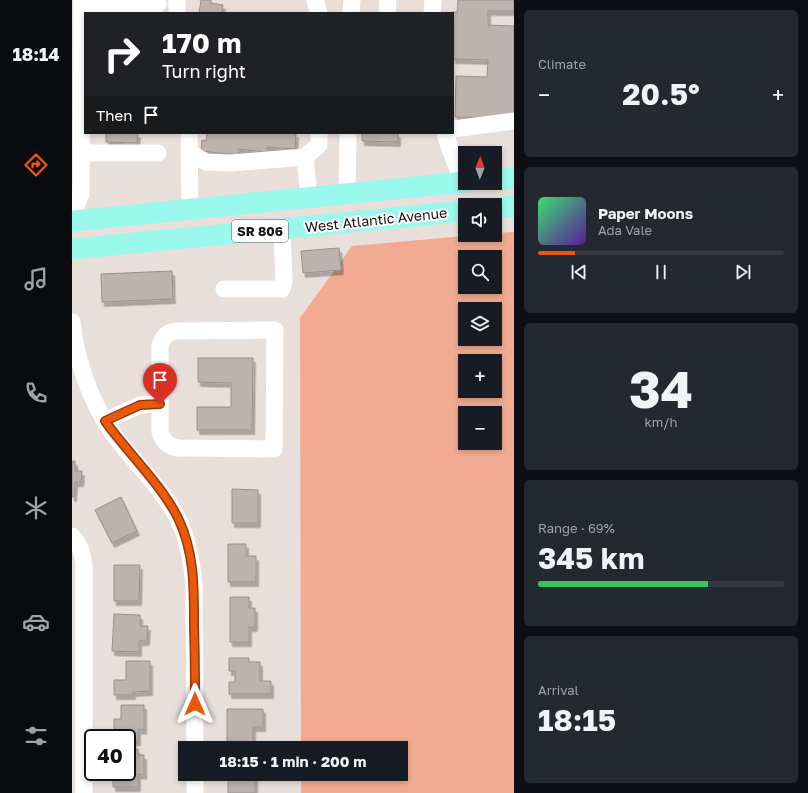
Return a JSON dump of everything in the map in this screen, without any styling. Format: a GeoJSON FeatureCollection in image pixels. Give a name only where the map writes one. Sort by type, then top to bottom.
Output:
{"type":"FeatureCollection","features":[{"type":"Feature","properties":{"kind":"main road"},"geometry":{"type":"LineString","coordinates":[[502,179],[514,178]]}},
{"type":"Feature","properties":{"kind":"main road","name":"West Atlantic Avenue"},"geometry":{"type":"LineString","coordinates":[[72,221],[458,183]]}},
{"type":"Feature","properties":{"kind":"main road"},"geometry":{"type":"LineString","coordinates":[[502,207],[514,206]]}},
{"type":"Feature","properties":{"kind":"main road","name":"West Atlantic Avenue"},"geometry":{"type":"LineString","coordinates":[[72,250],[458,212]]}},
{"type":"Feature","properties":{"kind":"street"},"geometry":{"type":"LineString","coordinates":[[177,0],[177,12]]}},
{"type":"Feature","properties":{"kind":"street"},"geometry":{"type":"LineString","coordinates":[[315,0],[319,12]]}},
{"type":"Feature","properties":{"kind":"street"},"geometry":{"type":"LineString","coordinates":[[351,12],[352,0]]}},
{"type":"Feature","properties":{"kind":"street"},"geometry":{"type":"LineString","coordinates":[[388,0],[388,12]]}},
{"type":"Feature","properties":{"kind":"street"},"geometry":{"type":"LineString","coordinates":[[432,12],[433,0]]}},
{"type":"Feature","properties":{"kind":"street"},"geometry":{"type":"LineString","coordinates":[[72,215],[81,194],[83,80],[82,3],[158,4]]}},
{"type":"Feature","properties":{"kind":"street"},"geometry":{"type":"LineString","coordinates":[[454,129],[514,121]]}},
{"type":"Feature","properties":{"kind":"street"},"geometry":{"type":"LineString","coordinates":[[189,134],[190,209]]}},
{"type":"Feature","properties":{"kind":"street"},"geometry":{"type":"LineString","coordinates":[[189,152],[206,162],[231,163],[305,157],[319,145],[319,134]]}},
{"type":"Feature","properties":{"kind":"street"},"geometry":{"type":"LineString","coordinates":[[347,194],[348,134]]}},
{"type":"Feature","properties":{"kind":"street"},"geometry":{"type":"LineString","coordinates":[[445,134],[458,168]]}},
{"type":"Feature","properties":{"kind":"street"},"geometry":{"type":"LineString","coordinates":[[81,153],[158,153]]}},
{"type":"Feature","properties":{"kind":"street"},"geometry":{"type":"LineString","coordinates":[[305,157],[309,198]]}},
{"type":"Feature","properties":{"kind":"street"},"geometry":{"type":"LineString","coordinates":[[224,289],[282,289],[284,282],[282,229]]}},
{"type":"Feature","properties":{"kind":"street"},"geometry":{"type":"LineString","coordinates":[[72,322],[74,341],[81,369],[91,395],[105,421],[163,494],[178,518],[187,542],[192,562],[194,585],[195,741]]}},
{"type":"Feature","properties":{"kind":"street"},"geometry":{"type":"LineString","coordinates":[[275,330],[274,449],[174,447],[165,442],[160,432],[160,404],[160,346],[162,339],[168,333],[177,331],[275,330]]}},
{"type":"Feature","properties":{"kind":"street"},"geometry":{"type":"LineString","coordinates":[[105,421],[140,405],[160,404]]}},
{"type":"Feature","properties":{"kind":"street"},"geometry":{"type":"LineString","coordinates":[[72,536],[80,547],[84,565],[84,793]]}},
{"type":"Feature","properties":{"kind":"street"},"geometry":{"type":"LineString","coordinates":[[195,781],[195,793]]}},
{"type":"Feature","properties":{"kind":"shaded area"},"geometry":{"type":"Polygon","coordinates":[[[514,232],[514,793],[301,793],[301,781],[408,781],[408,741],[301,741],[300,318],[352,246],[458,237],[458,242],[502,242],[502,233],[514,232]]]}},
{"type":"Feature","properties":{"kind":"building"},"geometry":{"type":"Polygon","coordinates":[[[201,0],[211,0],[211,3],[223,5],[222,12],[199,12],[201,0]]]}},
{"type":"Feature","properties":{"kind":"building"},"geometry":{"type":"Polygon","coordinates":[[[458,0],[514,0],[514,11],[488,11],[488,25],[514,26],[514,118],[455,117],[456,76],[487,77],[488,60],[454,59],[454,12],[457,12],[458,0]]]}},
{"type":"Feature","properties":{"kind":"building"},"geometry":{"type":"Polygon","coordinates":[[[106,134],[138,134],[137,143],[106,142],[106,134]]]}},
{"type":"Feature","properties":{"kind":"building"},"geometry":{"type":"Polygon","coordinates":[[[207,134],[296,134],[295,149],[267,147],[267,152],[238,149],[238,155],[201,151],[202,140],[206,141],[207,134]]]}},
{"type":"Feature","properties":{"kind":"building"},"geometry":{"type":"Polygon","coordinates":[[[362,134],[398,134],[398,142],[362,141],[362,134]]]}},
{"type":"Feature","properties":{"kind":"building"},"geometry":{"type":"Polygon","coordinates":[[[339,248],[341,270],[303,273],[301,251],[339,248]]]}},
{"type":"Feature","properties":{"kind":"building"},"geometry":{"type":"Polygon","coordinates":[[[172,271],[173,299],[102,302],[101,274],[172,271]]]}},
{"type":"Feature","properties":{"kind":"building"},"geometry":{"type":"Polygon","coordinates":[[[198,358],[253,358],[252,430],[197,430],[197,407],[231,407],[231,383],[198,382],[198,358]]]}},
{"type":"Feature","properties":{"kind":"building"},"geometry":{"type":"Polygon","coordinates":[[[72,461],[75,461],[75,471],[82,471],[81,482],[75,482],[74,497],[72,497],[72,461]]]}},
{"type":"Feature","properties":{"kind":"building"},"geometry":{"type":"Polygon","coordinates":[[[232,489],[258,490],[258,523],[232,523],[232,489]]]}},
{"type":"Feature","properties":{"kind":"building"},"geometry":{"type":"Polygon","coordinates":[[[121,497],[137,531],[112,543],[95,510],[121,497]]]}},
{"type":"Feature","properties":{"kind":"building"},"geometry":{"type":"Polygon","coordinates":[[[228,544],[246,544],[246,556],[256,556],[256,582],[228,582],[228,544]]]}},
{"type":"Feature","properties":{"kind":"building"},"geometry":{"type":"Polygon","coordinates":[[[114,565],[140,565],[139,601],[114,601],[114,565]]]}},
{"type":"Feature","properties":{"kind":"building"},"geometry":{"type":"Polygon","coordinates":[[[230,597],[249,597],[249,608],[255,608],[255,627],[249,627],[249,642],[230,642],[230,597]]]}},
{"type":"Feature","properties":{"kind":"building"},"geometry":{"type":"Polygon","coordinates":[[[114,614],[140,615],[140,626],[148,626],[147,641],[139,641],[139,652],[112,651],[114,614]]]}},
{"type":"Feature","properties":{"kind":"building"},"geometry":{"type":"Polygon","coordinates":[[[229,658],[249,658],[249,662],[260,662],[260,681],[271,681],[271,694],[229,694],[229,682],[235,682],[235,671],[229,671],[229,658]]]}},
{"type":"Feature","properties":{"kind":"building"},"geometry":{"type":"Polygon","coordinates":[[[126,661],[150,661],[150,691],[133,692],[133,695],[114,695],[114,680],[126,680],[126,661]]]}},
{"type":"Feature","properties":{"kind":"building"},"geometry":{"type":"Polygon","coordinates":[[[121,705],[144,705],[144,730],[138,729],[138,741],[136,741],[136,729],[114,729],[114,719],[121,719],[121,705]]]}},
{"type":"Feature","properties":{"kind":"building"},"geometry":{"type":"Polygon","coordinates":[[[227,709],[263,709],[263,727],[253,727],[253,741],[227,741],[227,709]]]}},
{"type":"Feature","properties":{"kind":"building"},"geometry":{"type":"Polygon","coordinates":[[[136,749],[138,749],[138,755],[144,755],[144,775],[138,774],[138,787],[113,787],[113,781],[136,781],[136,749]]]}},
{"type":"Feature","properties":{"kind":"building"},"geometry":{"type":"Polygon","coordinates":[[[228,781],[255,781],[255,793],[228,793],[228,781]]]}},
{"type":"Feature","properties":{"kind":"route"},"geometry":{"type":"LineString","coordinates":[[160,404],[140,405],[105,421],[116,437],[163,494],[178,518],[187,542],[192,562],[194,585],[195,704]]}}]}
